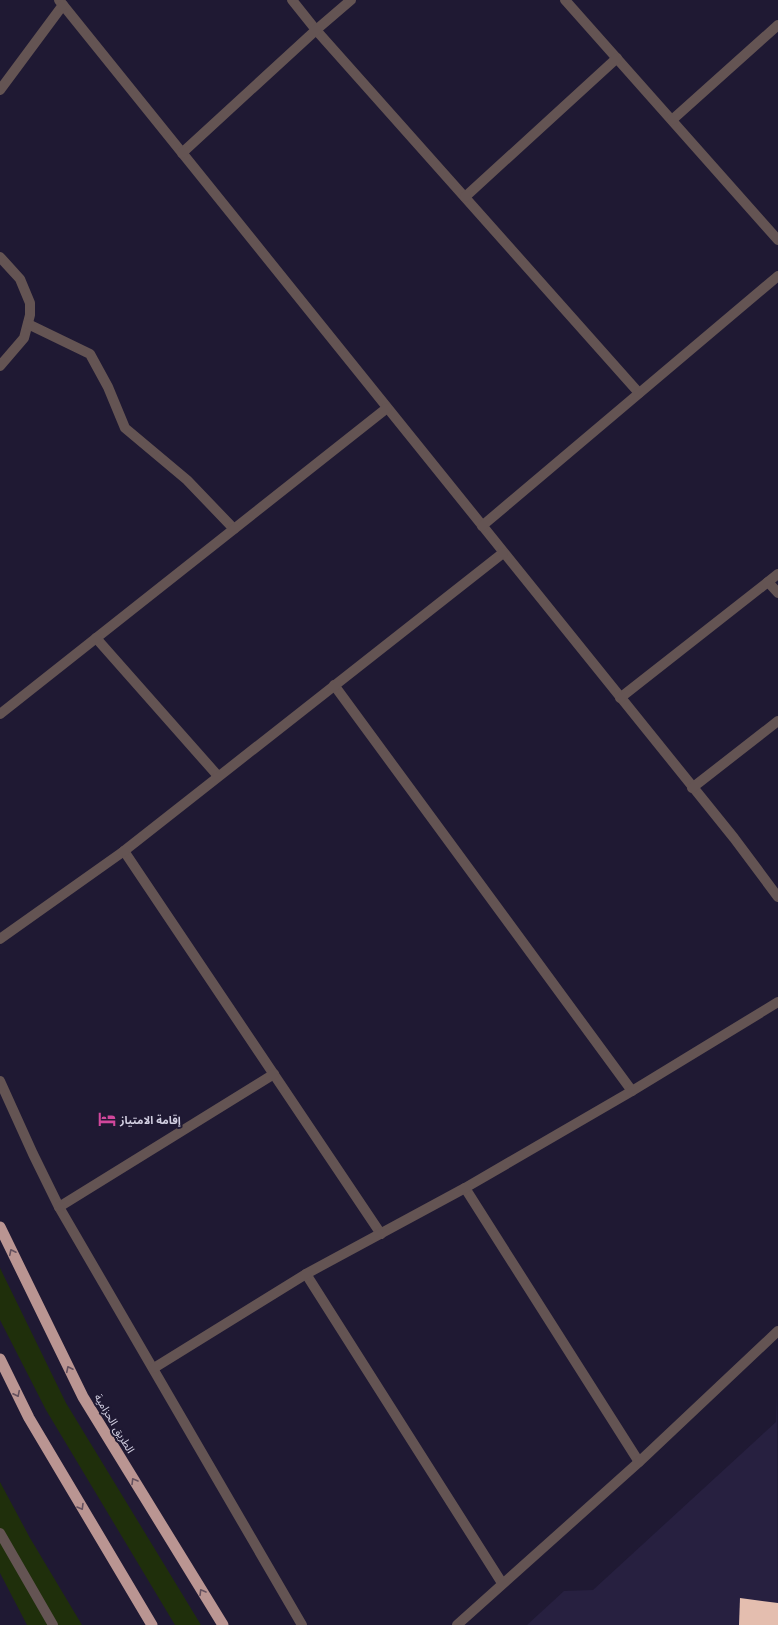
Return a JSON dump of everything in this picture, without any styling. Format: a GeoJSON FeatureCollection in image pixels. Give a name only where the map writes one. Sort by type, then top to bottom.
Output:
{"type":"FeatureCollection","features":[{"type":"Feature","properties":{"kind":"highway","name":"الطريق الحزامية"},"geometry":{"type":"LineString","coordinates":[[0,1227],[83,1397],[223,1625]]}},
{"type":"Feature","properties":{"kind":"highway"},"geometry":{"type":"LineString","coordinates":[[0,1359],[29,1418],[152,1625]]}},
{"type":"Feature","properties":{"kind":"street"},"geometry":{"type":"LineString","coordinates":[[292,0],[316,30],[639,393]]}},
{"type":"Feature","properties":{"kind":"street"},"geometry":{"type":"LineString","coordinates":[[182,153],[316,30],[351,0]]}},
{"type":"Feature","properties":{"kind":"street"},"geometry":{"type":"LineString","coordinates":[[565,0],[778,240]]}},
{"type":"Feature","properties":{"kind":"street"},"geometry":{"type":"LineString","coordinates":[[0,90],[61,2],[778,897]]}},
{"type":"Feature","properties":{"kind":"street"},"geometry":{"type":"LineString","coordinates":[[672,120],[778,25]]}},
{"type":"Feature","properties":{"kind":"street"},"geometry":{"type":"LineString","coordinates":[[465,197],[617,58]]}},
{"type":"Feature","properties":{"kind":"street"},"geometry":{"type":"LineString","coordinates":[[0,257],[20,279],[30,303],[28,324],[24,338],[0,366]]}},
{"type":"Feature","properties":{"kind":"street"},"geometry":{"type":"LineString","coordinates":[[482,526],[778,276]]}},
{"type":"Feature","properties":{"kind":"street"},"geometry":{"type":"LineString","coordinates":[[28,324],[90,354],[108,387],[125,428],[187,480],[234,529]]}},
{"type":"Feature","properties":{"kind":"street"},"geometry":{"type":"LineString","coordinates":[[0,714],[387,408]]}},
{"type":"Feature","properties":{"kind":"street"},"geometry":{"type":"LineString","coordinates":[[0,939],[124,851],[503,553]]}},
{"type":"Feature","properties":{"kind":"street"},"geometry":{"type":"LineString","coordinates":[[620,698],[778,574]]}},
{"type":"Feature","properties":{"kind":"street"},"geometry":{"type":"LineString","coordinates":[[768,582],[778,593]]}},
{"type":"Feature","properties":{"kind":"street"},"geometry":{"type":"LineString","coordinates":[[96,638],[218,776]]}},
{"type":"Feature","properties":{"kind":"street"},"geometry":{"type":"LineString","coordinates":[[334,685],[632,1091]]}},
{"type":"Feature","properties":{"kind":"street"},"geometry":{"type":"LineString","coordinates":[[692,788],[778,721]]}},
{"type":"Feature","properties":{"kind":"street"},"geometry":{"type":"LineString","coordinates":[[124,851],[381,1234]]}},
{"type":"Feature","properties":{"kind":"street"},"geometry":{"type":"LineString","coordinates":[[154,1368],[306,1274],[465,1188],[632,1091],[778,1002]]}},
{"type":"Feature","properties":{"kind":"street"},"geometry":{"type":"LineString","coordinates":[[59,1207],[274,1074]]}},
{"type":"Feature","properties":{"kind":"street"},"geometry":{"type":"LineString","coordinates":[[0,1080],[33,1154],[59,1207],[154,1368],[302,1625]]}},
{"type":"Feature","properties":{"kind":"street"},"geometry":{"type":"LineString","coordinates":[[465,1188],[639,1462]]}},
{"type":"Feature","properties":{"kind":"street"},"geometry":{"type":"LineString","coordinates":[[306,1274],[502,1583]]}},
{"type":"Feature","properties":{"kind":"street"},"geometry":{"type":"LineString","coordinates":[[457,1625],[502,1583],[639,1462],[778,1331]]}},
{"type":"Feature","properties":{"kind":"street"},"geometry":{"type":"LineString","coordinates":[[0,1533],[53,1625]]}},
{"type":"Feature","properties":{"kind":"shaded area"},"geometry":{"type":"Polygon","coordinates":[[[777,1393],[778,1625],[527,1625],[564,1591],[593,1590],[776,1422],[777,1393]]]}},
{"type":"Feature","properties":{"kind":"green space"},"geometry":{"type":"Polygon","coordinates":[[[0,1268],[66,1403],[201,1625],[175,1625],[46,1410],[0,1320],[0,1268]]]}},
{"type":"Feature","properties":{"kind":"green space"},"geometry":{"type":"Polygon","coordinates":[[[0,1482],[30,1538],[82,1625],[27,1625],[0,1573],[0,1482]]]}},
{"type":"Feature","properties":{"kind":"building"},"geometry":{"type":"Polygon","coordinates":[[[740,1598],[778,1603],[778,1625],[739,1625],[740,1598]]]}},
{"type":"Feature","properties":{"kind":"place","name":"إقامة الامتياز"},"geometry":{"type":"Point","coordinates":[107,1119]}}]}
